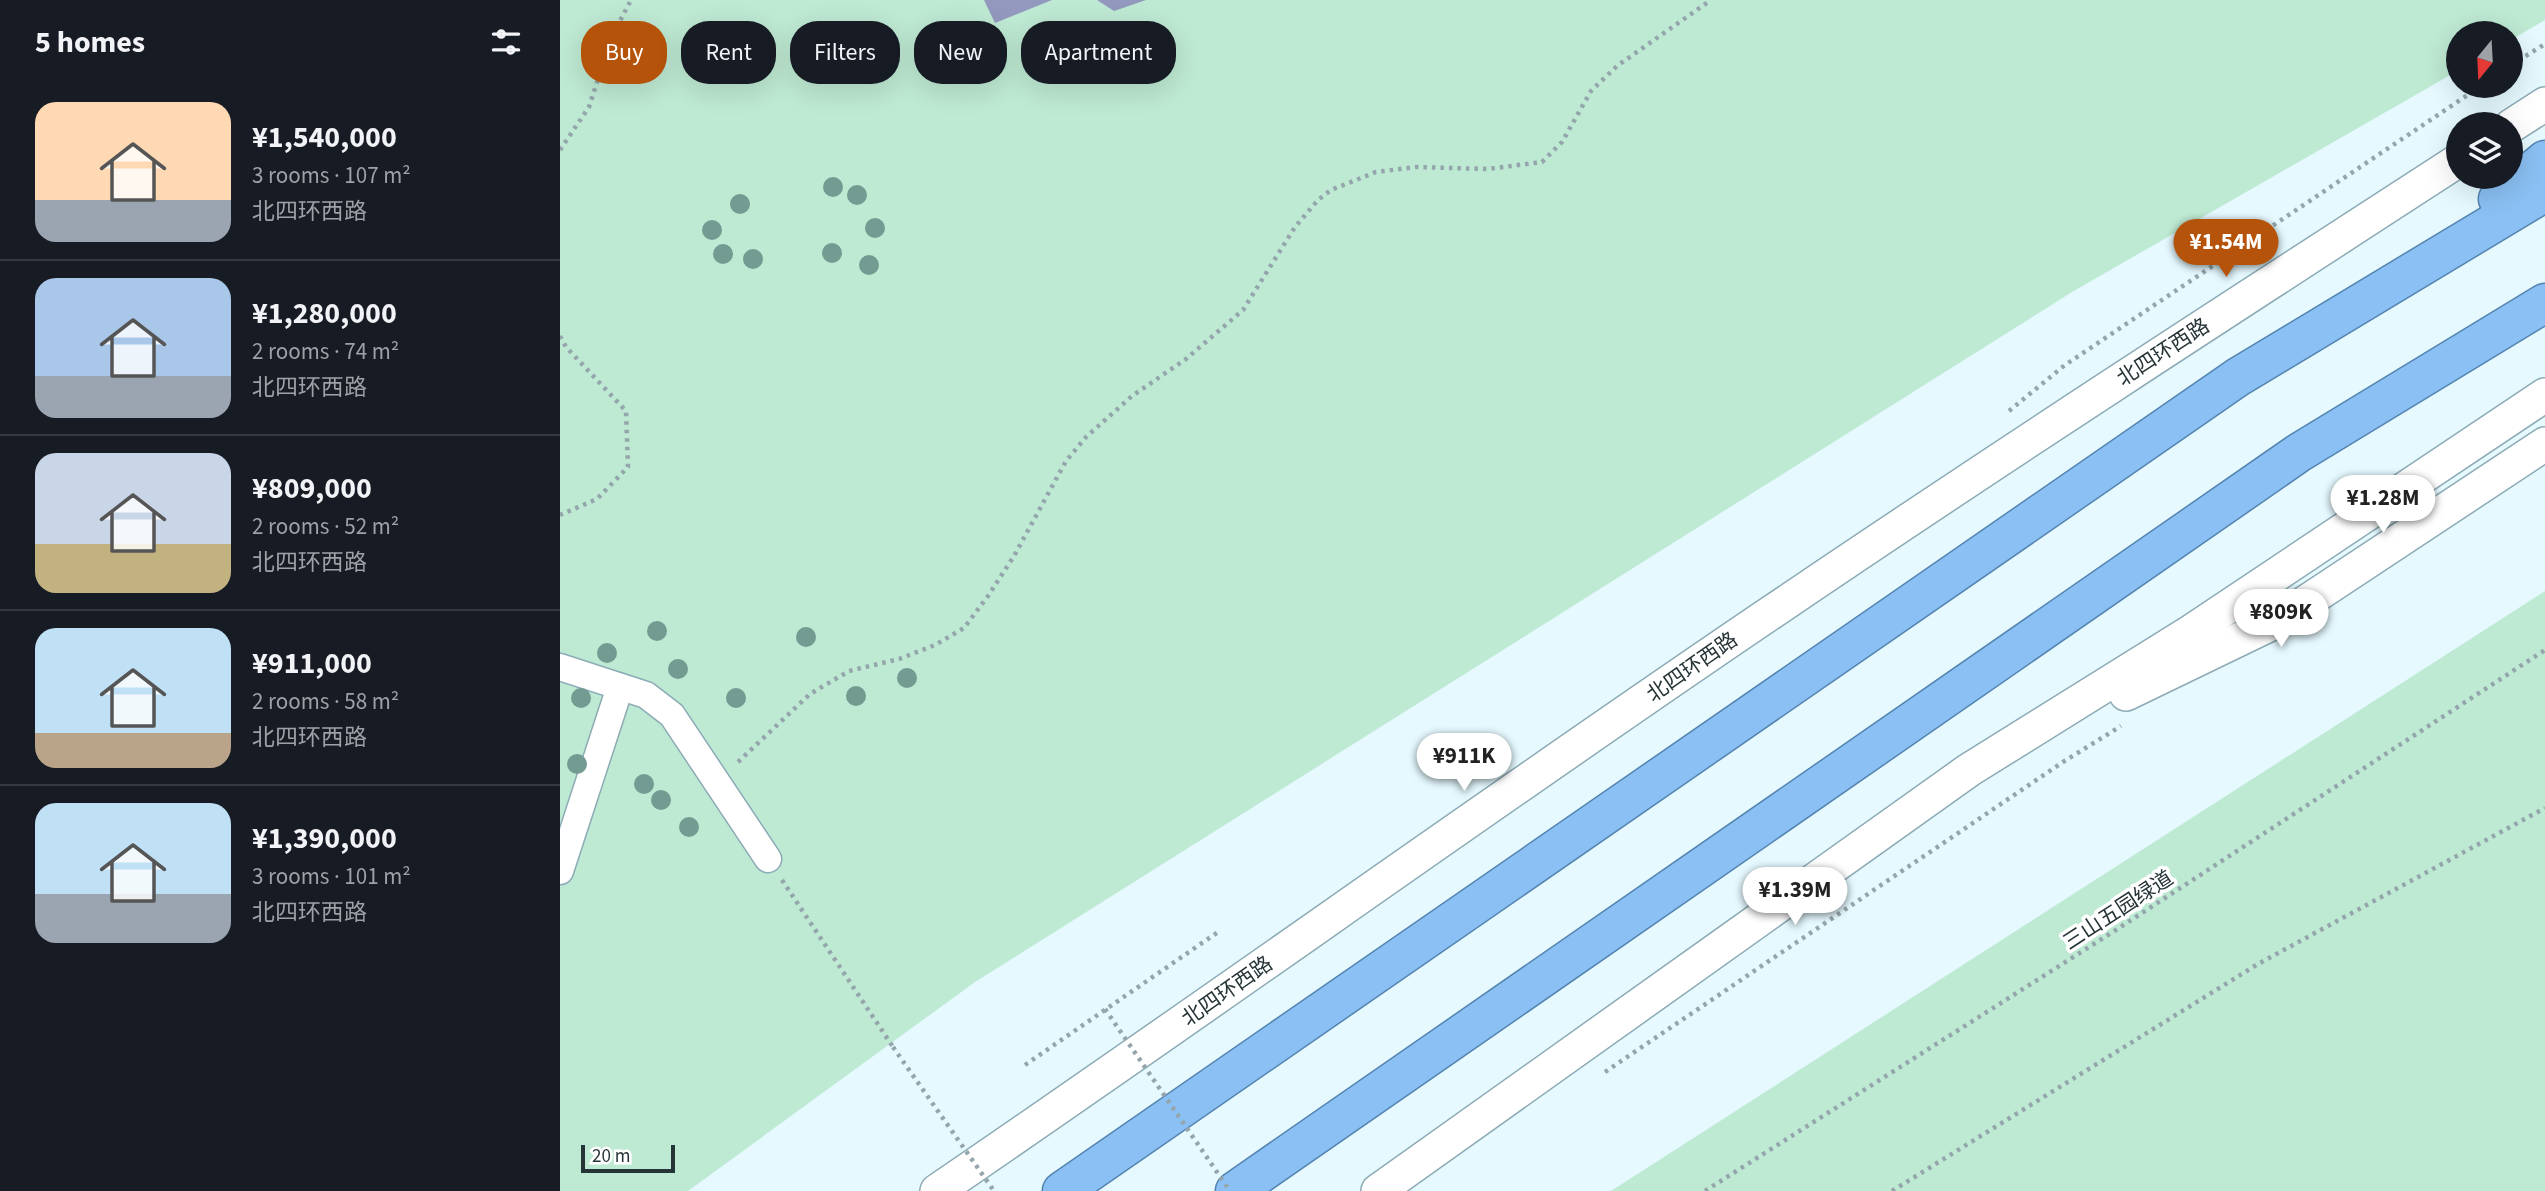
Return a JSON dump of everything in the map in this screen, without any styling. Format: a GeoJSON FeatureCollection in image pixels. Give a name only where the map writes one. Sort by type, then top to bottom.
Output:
{"type":"FeatureCollection","features":[{"type":"Feature","properties":{"kind":"highway"},"geometry":{"type":"LineString","coordinates":[[2394,284],[2545,160]]}},
{"type":"Feature","properties":{"kind":"highway"},"geometry":{"type":"LineString","coordinates":[[1062,1191],[2238,377],[2545,192]]}},
{"type":"Feature","properties":{"kind":"highway"},"geometry":{"type":"LineString","coordinates":[[1233,1191],[2300,452],[2545,303]]}},
{"type":"Feature","properties":{"kind":"highway"},"geometry":{"type":"LineString","coordinates":[[2445,364],[2545,322]]}},
{"type":"Feature","properties":{"kind":"street"},"geometry":{"type":"LineString","coordinates":[[2523,118],[2545,104]]}},
{"type":"Feature","properties":{"kind":"street","name":"北四环西路"},"geometry":{"type":"LineString","coordinates":[[937,1191],[1769,614],[2023,443],[2446,168]]}},
{"type":"Feature","properties":{"kind":"street"},"geometry":{"type":"LineString","coordinates":[[1378,1191],[1969,770],[2192,631],[2545,395]]}},
{"type":"Feature","properties":{"kind":"street"},"geometry":{"type":"LineString","coordinates":[[1969,770],[2279,620],[2545,444]]}},
{"type":"Feature","properties":{"kind":"street"},"geometry":{"type":"LineString","coordinates":[[560,667],[646,695],[672,715],[768,859]]}},
{"type":"Feature","properties":{"kind":"street"},"geometry":{"type":"LineString","coordinates":[[560,871],[620,687]]}},
{"type":"Feature","properties":{"kind":"path"},"geometry":{"type":"LineString","coordinates":[[560,150],[589,107],[612,36],[631,0]]}},
{"type":"Feature","properties":{"kind":"path"},"geometry":{"type":"LineString","coordinates":[[717,783],[810,694],[849,671],[899,659],[935,645],[964,628],[1014,556],[1066,461],[1087,437],[1132,397],[1185,359],[1243,310],[1296,227],[1318,200],[1331,190],[1376,172],[1416,167],[1489,169],[1542,162],[1562,142],[1591,90],[1617,66],[1711,0]]}},
{"type":"Feature","properties":{"kind":"path"},"geometry":{"type":"LineString","coordinates":[[2524,57],[2545,44]]}},
{"type":"Feature","properties":{"kind":"path"},"geometry":{"type":"LineString","coordinates":[[560,336],[566,347],[626,411],[628,467],[597,499],[560,515]]}},
{"type":"Feature","properties":{"kind":"path","name":"三山五园绿道"},"geometry":{"type":"LineString","coordinates":[[1705,1191],[2119,928],[2545,650]]}},
{"type":"Feature","properties":{"kind":"path"},"geometry":{"type":"LineString","coordinates":[[1603,1074],[2051,769],[2121,726]]}},
{"type":"Feature","properties":{"kind":"path"},"geometry":{"type":"LineString","coordinates":[[1892,1191],[2258,964],[2545,808]]}},
{"type":"Feature","properties":{"kind":"path"},"geometry":{"type":"LineString","coordinates":[[768,859],[994,1191]]}},
{"type":"Feature","properties":{"kind":"path"},"geometry":{"type":"LineString","coordinates":[[1025,1065],[1218,932]]}},
{"type":"Feature","properties":{"kind":"path"},"geometry":{"type":"LineString","coordinates":[[1105,1009],[1233,1191]]}},
{"type":"Feature","properties":{"kind":"green space"},"geometry":{"type":"Polygon","coordinates":[[[560,0],[2545,0],[2545,20],[2524,32],[2524,21],[2446,21],[2446,77],[2072,292],[975,982],[688,1191],[560,1191],[560,0]]]}},
{"type":"Feature","properties":{"kind":"green space"},"geometry":{"type":"Polygon","coordinates":[[[2545,591],[2545,1191],[1611,1191],[2545,591]]]}},
{"type":"Feature","properties":{"kind":"water"},"geometry":{"type":"Polygon","coordinates":[[[984,0],[1052,0],[1000,21],[994,21],[984,0]]]}},
{"type":"Feature","properties":{"kind":"water"},"geometry":{"type":"Polygon","coordinates":[[[1097,0],[1146,0],[1114,11],[1097,0]]]}}]}
